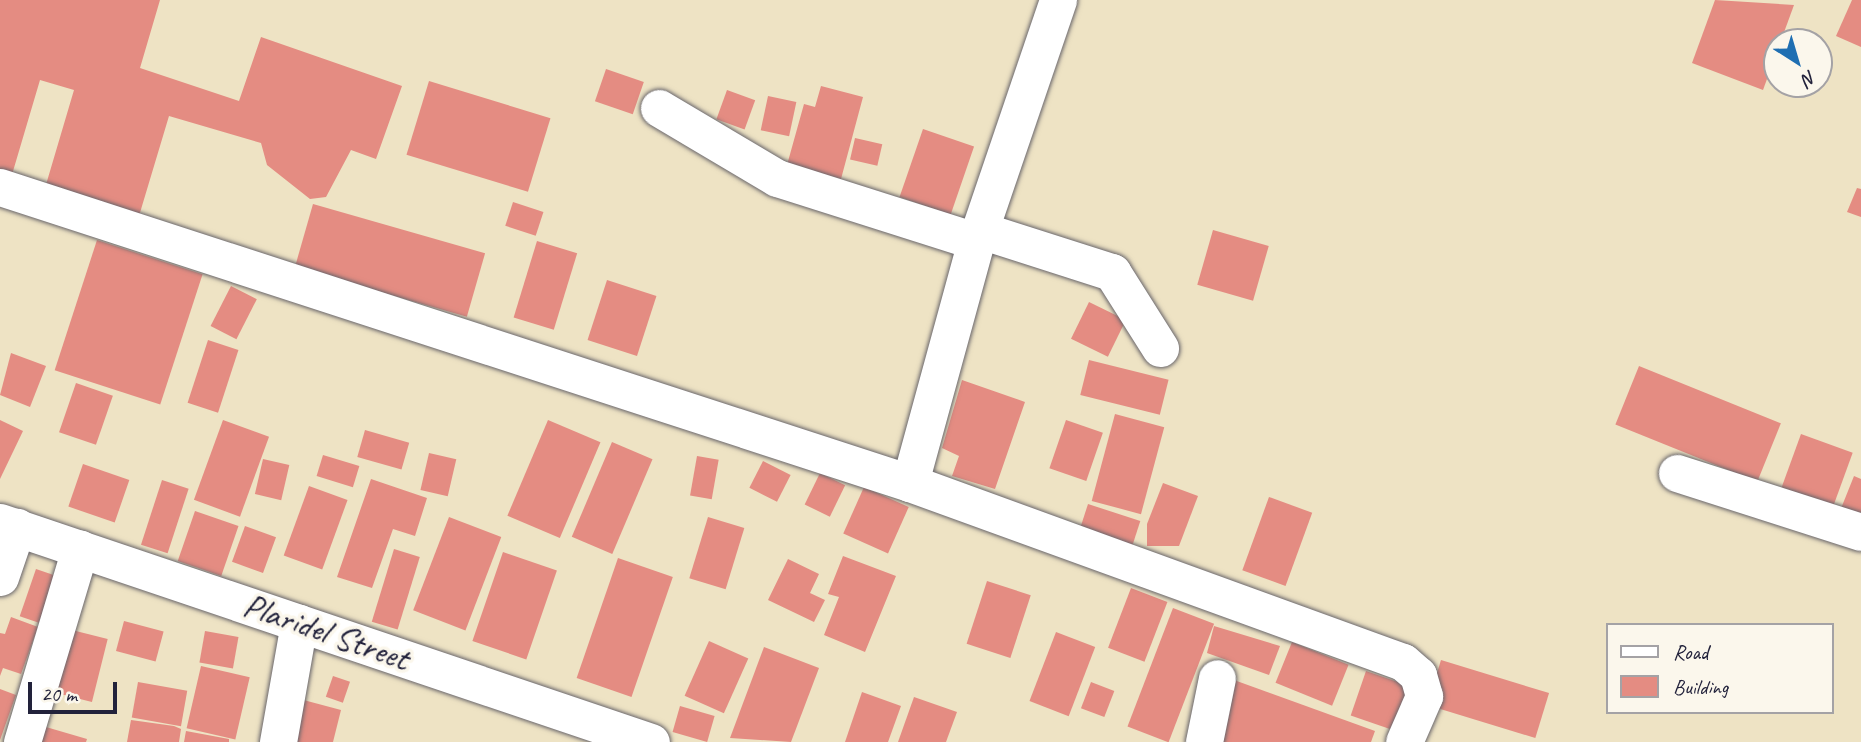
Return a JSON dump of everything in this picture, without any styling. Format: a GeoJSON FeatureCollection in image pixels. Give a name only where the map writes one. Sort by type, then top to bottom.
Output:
{"type":"FeatureCollection","features":[{"type":"Feature","properties":{"kind":"street"},"geometry":{"type":"LineString","coordinates":[[911,483],[978,236],[1058,0]]}},
{"type":"Feature","properties":{"kind":"street"},"geometry":{"type":"LineString","coordinates":[[659,108],[778,178],[1112,272],[1160,348]]}},
{"type":"Feature","properties":{"kind":"street"},"geometry":{"type":"LineString","coordinates":[[0,187],[911,483],[1404,662],[1418,675],[1424,696],[1404,742]]}},
{"type":"Feature","properties":{"kind":"street"},"geometry":{"type":"LineString","coordinates":[[1677,473],[1861,532]]}},
{"type":"Feature","properties":{"kind":"street"},"geometry":{"type":"LineString","coordinates":[[0,577],[8,524]]}},
{"type":"Feature","properties":{"kind":"street","name":"Plaridel Street"},"geometry":{"type":"LineString","coordinates":[[8,524],[651,742]]}},
{"type":"Feature","properties":{"kind":"street"},"geometry":{"type":"LineString","coordinates":[[22,742],[80,549]]}},
{"type":"Feature","properties":{"kind":"street"},"geometry":{"type":"LineString","coordinates":[[278,742],[299,623]]}},
{"type":"Feature","properties":{"kind":"street"},"geometry":{"type":"LineString","coordinates":[[1204,742],[1217,678]]}},
{"type":"Feature","properties":{"kind":"building"},"geometry":{"type":"Polygon","coordinates":[[[0,0],[160,0],[140,68],[239,101],[261,37],[402,86],[376,159],[351,150],[326,197],[310,199],[267,165],[261,143],[169,116],[139,216],[45,188],[74,90],[40,80],[11,178],[0,175],[0,0]]]}},
{"type":"Feature","properties":{"kind":"building"},"geometry":{"type":"Polygon","coordinates":[[[1715,0],[1794,5],[1786,28],[1763,28],[1763,90],[1692,63],[1715,0]]]}},
{"type":"Feature","properties":{"kind":"building"},"geometry":{"type":"Polygon","coordinates":[[[1852,0],[1861,0],[1861,47],[1836,36],[1852,0]]]}},
{"type":"Feature","properties":{"kind":"building"},"geometry":{"type":"Polygon","coordinates":[[[606,69],[644,82],[633,114],[595,101],[606,69]]]}},
{"type":"Feature","properties":{"kind":"building"},"geometry":{"type":"Polygon","coordinates":[[[429,81],[550,118],[528,192],[406,155],[429,81]]]}},
{"type":"Feature","properties":{"kind":"building"},"geometry":{"type":"Polygon","coordinates":[[[821,86],[863,97],[841,179],[787,165],[804,104],[815,107],[821,86]]]}},
{"type":"Feature","properties":{"kind":"building"},"geometry":{"type":"Polygon","coordinates":[[[727,90],[755,100],[745,129],[716,119],[727,90]]]}},
{"type":"Feature","properties":{"kind":"building"},"geometry":{"type":"Polygon","coordinates":[[[768,96],[796,102],[789,136],[761,130],[768,96]]]}},
{"type":"Feature","properties":{"kind":"building"},"geometry":{"type":"Polygon","coordinates":[[[923,129],[974,147],[951,215],[900,197],[923,129]]]}},
{"type":"Feature","properties":{"kind":"building"},"geometry":{"type":"Polygon","coordinates":[[[855,138],[882,144],[877,166],[850,159],[855,138]]]}},
{"type":"Feature","properties":{"kind":"building"},"geometry":{"type":"Polygon","coordinates":[[[1857,188],[1861,189],[1861,217],[1847,212],[1857,188]]]}},
{"type":"Feature","properties":{"kind":"building"},"geometry":{"type":"Polygon","coordinates":[[[513,202],[543,212],[536,236],[505,226],[513,202]]]}},
{"type":"Feature","properties":{"kind":"building"},"geometry":{"type":"Polygon","coordinates":[[[313,204],[485,253],[467,317],[295,267],[313,204]]]}},
{"type":"Feature","properties":{"kind":"building"},"geometry":{"type":"Polygon","coordinates":[[[1213,230],[1269,246],[1253,301],[1197,285],[1213,230]]]}},
{"type":"Feature","properties":{"kind":"building"},"geometry":{"type":"Polygon","coordinates":[[[97,240],[203,274],[160,405],[55,370],[97,240]]]}},
{"type":"Feature","properties":{"kind":"building"},"geometry":{"type":"Polygon","coordinates":[[[537,241],[577,253],[554,330],[514,318],[537,241]]]}},
{"type":"Feature","properties":{"kind":"building"},"geometry":{"type":"Polygon","coordinates":[[[607,280],[656,296],[637,356],[588,340],[607,280]]]}},
{"type":"Feature","properties":{"kind":"building"},"geometry":{"type":"Polygon","coordinates":[[[231,286],[257,299],[236,339],[211,326],[231,286]]]}},
{"type":"Feature","properties":{"kind":"building"},"geometry":{"type":"Polygon","coordinates":[[[1089,302],[1126,320],[1108,357],[1071,339],[1089,302]]]}},
{"type":"Feature","properties":{"kind":"building"},"geometry":{"type":"Polygon","coordinates":[[[208,340],[238,350],[218,413],[188,403],[208,340]]]}},
{"type":"Feature","properties":{"kind":"building"},"geometry":{"type":"Polygon","coordinates":[[[11,353],[46,366],[30,407],[0,395],[11,353]]]}},
{"type":"Feature","properties":{"kind":"building"},"geometry":{"type":"Polygon","coordinates":[[[1089,360],[1169,380],[1160,415],[1080,395],[1089,360]]]}},
{"type":"Feature","properties":{"kind":"building"},"geometry":{"type":"Polygon","coordinates":[[[1639,366],[1781,423],[1757,482],[1615,424],[1639,366]]]}},
{"type":"Feature","properties":{"kind":"building"},"geometry":{"type":"Polygon","coordinates":[[[962,380],[1025,402],[995,489],[952,476],[959,456],[942,448],[962,380]]]}},
{"type":"Feature","properties":{"kind":"building"},"geometry":{"type":"Polygon","coordinates":[[[76,383],[113,396],[96,445],[59,432],[76,383]]]}},
{"type":"Feature","properties":{"kind":"building"},"geometry":{"type":"Polygon","coordinates":[[[1115,414],[1164,427],[1141,514],[1092,501],[1115,414]]]}},
{"type":"Feature","properties":{"kind":"building"},"geometry":{"type":"Polygon","coordinates":[[[0,420],[23,431],[0,479],[0,420]]]}},
{"type":"Feature","properties":{"kind":"building"},"geometry":{"type":"Polygon","coordinates":[[[223,420],[269,437],[240,517],[194,500],[223,420]]]}},
{"type":"Feature","properties":{"kind":"building"},"geometry":{"type":"Polygon","coordinates":[[[548,420],[600,442],[560,538],[507,516],[548,420]]]}},
{"type":"Feature","properties":{"kind":"building"},"geometry":{"type":"Polygon","coordinates":[[[1066,420],[1103,433],[1086,481],[1049,468],[1066,420]]]}},
{"type":"Feature","properties":{"kind":"building"},"geometry":{"type":"Polygon","coordinates":[[[365,430],[409,443],[402,470],[357,457],[365,430]]]}},
{"type":"Feature","properties":{"kind":"building"},"geometry":{"type":"Polygon","coordinates":[[[1801,434],[1853,453],[1831,513],[1779,494],[1801,434]]]}},
{"type":"Feature","properties":{"kind":"building"},"geometry":{"type":"Polygon","coordinates":[[[612,442],[653,459],[612,554],[572,537],[612,442]]]}},
{"type":"Feature","properties":{"kind":"building"},"geometry":{"type":"Polygon","coordinates":[[[429,453],[456,459],[448,496],[420,490],[429,453]]]}},
{"type":"Feature","properties":{"kind":"building"},"geometry":{"type":"Polygon","coordinates":[[[323,455],[359,466],[353,487],[317,476],[323,455]]]}},
{"type":"Feature","properties":{"kind":"building"},"geometry":{"type":"Polygon","coordinates":[[[697,456],[719,460],[712,499],[690,495],[697,456]]]}},
{"type":"Feature","properties":{"kind":"building"},"geometry":{"type":"Polygon","coordinates":[[[263,459],[289,465],[281,500],[255,494],[263,459]]]}},
{"type":"Feature","properties":{"kind":"building"},"geometry":{"type":"Polygon","coordinates":[[[763,461],[791,475],[777,502],[749,488],[763,461]]]}},
{"type":"Feature","properties":{"kind":"building"},"geometry":{"type":"Polygon","coordinates":[[[83,464],[129,480],[115,523],[68,507],[83,464]]]}},
{"type":"Feature","properties":{"kind":"building"},"geometry":{"type":"Polygon","coordinates":[[[820,473],[845,485],[830,517],[805,504],[820,473]]]}},
{"type":"Feature","properties":{"kind":"building"},"geometry":{"type":"Polygon","coordinates":[[[1854,476],[1861,479],[1861,519],[1840,511],[1854,476]]]}},
{"type":"Feature","properties":{"kind":"building"},"geometry":{"type":"Polygon","coordinates":[[[371,479],[427,498],[415,536],[393,529],[372,588],[337,577],[371,479]]]}},
{"type":"Feature","properties":{"kind":"building"},"geometry":{"type":"Polygon","coordinates":[[[162,480],[189,489],[168,553],[141,545],[162,480]]]}},
{"type":"Feature","properties":{"kind":"building"},"geometry":{"type":"Polygon","coordinates":[[[1163,483],[1198,496],[1179,546],[1147,546],[1147,524],[1163,483]]]}},
{"type":"Feature","properties":{"kind":"building"},"geometry":{"type":"Polygon","coordinates":[[[309,486],[348,500],[322,570],[284,556],[309,486]]]}},
{"type":"Feature","properties":{"kind":"building"},"geometry":{"type":"Polygon","coordinates":[[[864,487],[909,507],[888,554],[843,534],[864,487]]]}},
{"type":"Feature","properties":{"kind":"building"},"geometry":{"type":"Polygon","coordinates":[[[1269,497],[1312,513],[1286,586],[1242,570],[1269,497]]]}},
{"type":"Feature","properties":{"kind":"building"},"geometry":{"type":"Polygon","coordinates":[[[1088,504],[1140,521],[1132,548],[1079,531],[1088,504]]]}},
{"type":"Feature","properties":{"kind":"building"},"geometry":{"type":"Polygon","coordinates":[[[195,511],[238,526],[221,576],[178,561],[195,511]]]}},
{"type":"Feature","properties":{"kind":"building"},"geometry":{"type":"Polygon","coordinates":[[[449,517],[501,537],[465,630],[413,610],[449,517]]]}},
{"type":"Feature","properties":{"kind":"building"},"geometry":{"type":"Polygon","coordinates":[[[708,517],[744,528],[726,589],[689,578],[708,517]]]}},
{"type":"Feature","properties":{"kind":"building"},"geometry":{"type":"Polygon","coordinates":[[[245,526],[276,537],[263,573],[232,562],[245,526]]]}},
{"type":"Feature","properties":{"kind":"building"},"geometry":{"type":"Polygon","coordinates":[[[394,549],[420,557],[398,630],[372,622],[394,549]]]}},
{"type":"Feature","properties":{"kind":"building"},"geometry":{"type":"Polygon","coordinates":[[[503,552],[557,571],[526,659],[472,641],[503,552]]]}},
{"type":"Feature","properties":{"kind":"building"},"geometry":{"type":"Polygon","coordinates":[[[843,556],[896,576],[865,652],[824,635],[839,597],[828,594],[843,556]]]}},
{"type":"Feature","properties":{"kind":"building"},"geometry":{"type":"Polygon","coordinates":[[[618,558],[673,577],[631,697],[577,678],[618,558]]]}},
{"type":"Feature","properties":{"kind":"building"},"geometry":{"type":"Polygon","coordinates":[[[788,559],[819,574],[810,593],[825,600],[814,622],[768,600],[788,559]]]}},
{"type":"Feature","properties":{"kind":"building"},"geometry":{"type":"Polygon","coordinates":[[[36,569],[59,577],[42,624],[20,616],[36,569]]]}},
{"type":"Feature","properties":{"kind":"building"},"geometry":{"type":"Polygon","coordinates":[[[987,581],[1031,595],[1010,658],[967,644],[987,581]]]}},
{"type":"Feature","properties":{"kind":"building"},"geometry":{"type":"Polygon","coordinates":[[[1131,588],[1167,602],[1144,662],[1108,648],[1131,588]]]}},
{"type":"Feature","properties":{"kind":"building"},"geometry":{"type":"Polygon","coordinates":[[[1173,608],[1214,624],[1169,742],[1127,727],[1173,608]]]}},
{"type":"Feature","properties":{"kind":"building"},"geometry":{"type":"Polygon","coordinates":[[[11,617],[38,627],[21,674],[3,668],[0,676],[0,633],[5,634],[11,617]]]}},
{"type":"Feature","properties":{"kind":"building"},"geometry":{"type":"Polygon","coordinates":[[[124,621],[164,632],[156,662],[116,651],[124,621]]]}},
{"type":"Feature","properties":{"kind":"building"},"geometry":{"type":"Polygon","coordinates":[[[1214,626],[1280,646],[1269,675],[1207,653],[1214,626]]]}},
{"type":"Feature","properties":{"kind":"building"},"geometry":{"type":"Polygon","coordinates":[[[64,628],[108,639],[92,702],[48,691],[64,628]]]}},
{"type":"Feature","properties":{"kind":"building"},"geometry":{"type":"Polygon","coordinates":[[[205,631],[238,637],[233,668],[199,663],[205,631]]]}},
{"type":"Feature","properties":{"kind":"building"},"geometry":{"type":"Polygon","coordinates":[[[1056,632],[1095,647],[1069,716],[1029,701],[1056,632]]]}},
{"type":"Feature","properties":{"kind":"building"},"geometry":{"type":"Polygon","coordinates":[[[709,641],[748,658],[724,713],[685,696],[709,641]]]}},
{"type":"Feature","properties":{"kind":"building"},"geometry":{"type":"Polygon","coordinates":[[[1292,642],[1349,665],[1332,706],[1276,683],[1292,642]]]}},
{"type":"Feature","properties":{"kind":"building"},"geometry":{"type":"Polygon","coordinates":[[[764,647],[819,668],[791,742],[730,738],[764,647]]]}},
{"type":"Feature","properties":{"kind":"building"},"geometry":{"type":"Polygon","coordinates":[[[1441,660],[1549,693],[1535,738],[1427,705],[1441,660]]]}},
{"type":"Feature","properties":{"kind":"building"},"geometry":{"type":"Polygon","coordinates":[[[201,666],[250,677],[235,740],[187,728],[201,666]]]}},
{"type":"Feature","properties":{"kind":"building"},"geometry":{"type":"Polygon","coordinates":[[[1366,671],[1409,686],[1394,730],[1351,715],[1366,671]]]}},
{"type":"Feature","properties":{"kind":"building"},"geometry":{"type":"Polygon","coordinates":[[[333,676],[350,682],[343,703],[326,697],[333,676]]]}},
{"type":"Feature","properties":{"kind":"building"},"geometry":{"type":"Polygon","coordinates":[[[1234,680],[1375,731],[1371,742],[1211,742],[1234,680]]]}},
{"type":"Feature","properties":{"kind":"building"},"geometry":{"type":"Polygon","coordinates":[[[138,682],[187,691],[181,726],[132,717],[138,682]]]}},
{"type":"Feature","properties":{"kind":"building"},"geometry":{"type":"Polygon","coordinates":[[[1091,682],[1114,691],[1104,717],[1081,708],[1091,682]]]}},
{"type":"Feature","properties":{"kind":"building"},"geometry":{"type":"Polygon","coordinates":[[[0,689],[16,695],[0,740],[0,689]]]}},
{"type":"Feature","properties":{"kind":"building"},"geometry":{"type":"Polygon","coordinates":[[[862,692],[901,706],[888,742],[845,742],[862,692]]]}},
{"type":"Feature","properties":{"kind":"building"},"geometry":{"type":"Polygon","coordinates":[[[914,697],[957,712],[946,742],[898,742],[914,697]]]}},
{"type":"Feature","properties":{"kind":"building"},"geometry":{"type":"Polygon","coordinates":[[[296,698],[341,710],[333,742],[284,742],[296,698]]]}},
{"type":"Feature","properties":{"kind":"building"},"geometry":{"type":"Polygon","coordinates":[[[680,706],[715,716],[707,742],[673,732],[680,706]]]}},
{"type":"Feature","properties":{"kind":"building"},"geometry":{"type":"Polygon","coordinates":[[[131,720],[181,729],[179,742],[127,742],[131,720]]]}},
{"type":"Feature","properties":{"kind":"building"},"geometry":{"type":"Polygon","coordinates":[[[46,727],[87,739],[86,742],[41,742],[46,727]]]}},
{"type":"Feature","properties":{"kind":"building"},"geometry":{"type":"Polygon","coordinates":[[[186,731],[229,739],[229,742],[184,742],[186,731]]]}}]}
